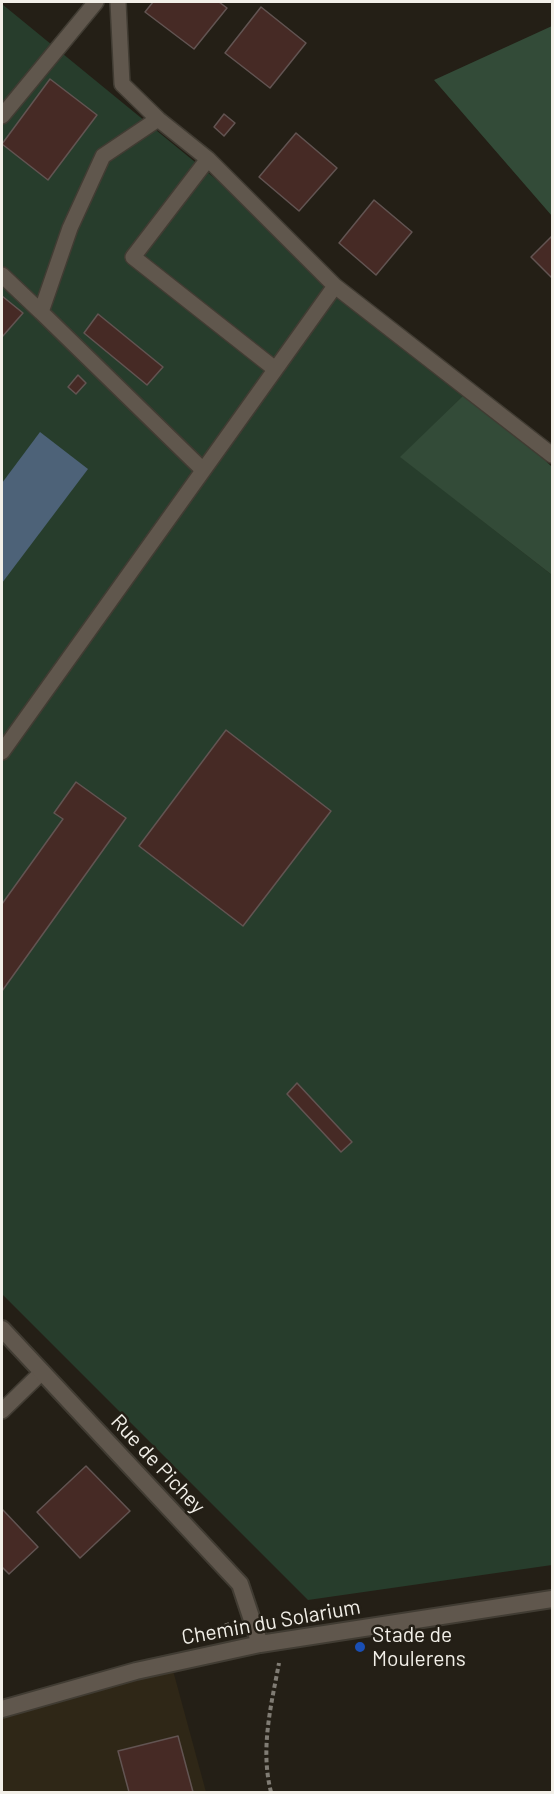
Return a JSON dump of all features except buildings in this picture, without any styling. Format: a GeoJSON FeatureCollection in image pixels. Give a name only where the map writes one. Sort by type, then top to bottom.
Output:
{"type":"FeatureCollection","features":[{"type":"Feature","properties":{"kind":"street","name":"Rue de Pichey"},"geometry":{"type":"LineString","coordinates":[[2,1329],[240,1584],[260,1644]]}},
{"type":"Feature","properties":{"kind":"street","name":"Chemin du Solarium"},"geometry":{"type":"LineString","coordinates":[[2,1708],[136,1671],[260,1644],[552,1599]]}},
{"type":"Feature","properties":{"kind":"lane"},"geometry":{"type":"LineString","coordinates":[[2,116],[96,2]]}},
{"type":"Feature","properties":{"kind":"lane"},"geometry":{"type":"LineString","coordinates":[[118,2],[122,84],[158,119],[208,159],[335,286],[552,455]]}},
{"type":"Feature","properties":{"kind":"lane"},"geometry":{"type":"LineString","coordinates":[[41,312],[70,228],[103,156],[158,119]]}},
{"type":"Feature","properties":{"kind":"lane"},"geometry":{"type":"LineString","coordinates":[[208,159],[133,257],[276,369]]}},
{"type":"Feature","properties":{"kind":"lane"},"geometry":{"type":"LineString","coordinates":[[2,275],[203,470]]}},
{"type":"Feature","properties":{"kind":"lane"},"geometry":{"type":"LineString","coordinates":[[2,752],[335,286]]}},
{"type":"Feature","properties":{"kind":"lane"},"geometry":{"type":"LineString","coordinates":[[2,1411],[42,1372]]}},
{"type":"Feature","properties":{"kind":"path"},"geometry":{"type":"LineString","coordinates":[[271,1792],[267,1777],[266,1739],[279,1659],[288,1639]]}},
{"type":"Feature","properties":{"kind":"shaded area"},"geometry":{"type":"Polygon","coordinates":[[[171,1663],[206,1792],[2,1792],[2,1709],[171,1663]]]}},
{"type":"Feature","properties":{"kind":"green space"},"geometry":{"type":"Polygon","coordinates":[[[2,4],[471,388],[401,457],[552,575],[552,1565],[308,1600],[2,1294],[2,4]]]}},
{"type":"Feature","properties":{"kind":"green space"},"geometry":{"type":"Polygon","coordinates":[[[552,26],[552,216],[434,80],[552,26]]]}},
{"type":"Feature","properties":{"kind":"green space"},"geometry":{"type":"Polygon","coordinates":[[[471,388],[552,467],[552,575],[400,457],[471,388]]]}},
{"type":"Feature","properties":{"kind":"water"},"geometry":{"type":"Polygon","coordinates":[[[40,432],[88,469],[2,583],[2,483],[40,432]]]}},
{"type":"Feature","properties":{"kind":"place","name":"Stade de Moulerens"},"geometry":{"type":"Point","coordinates":[360,1647]}}]}
